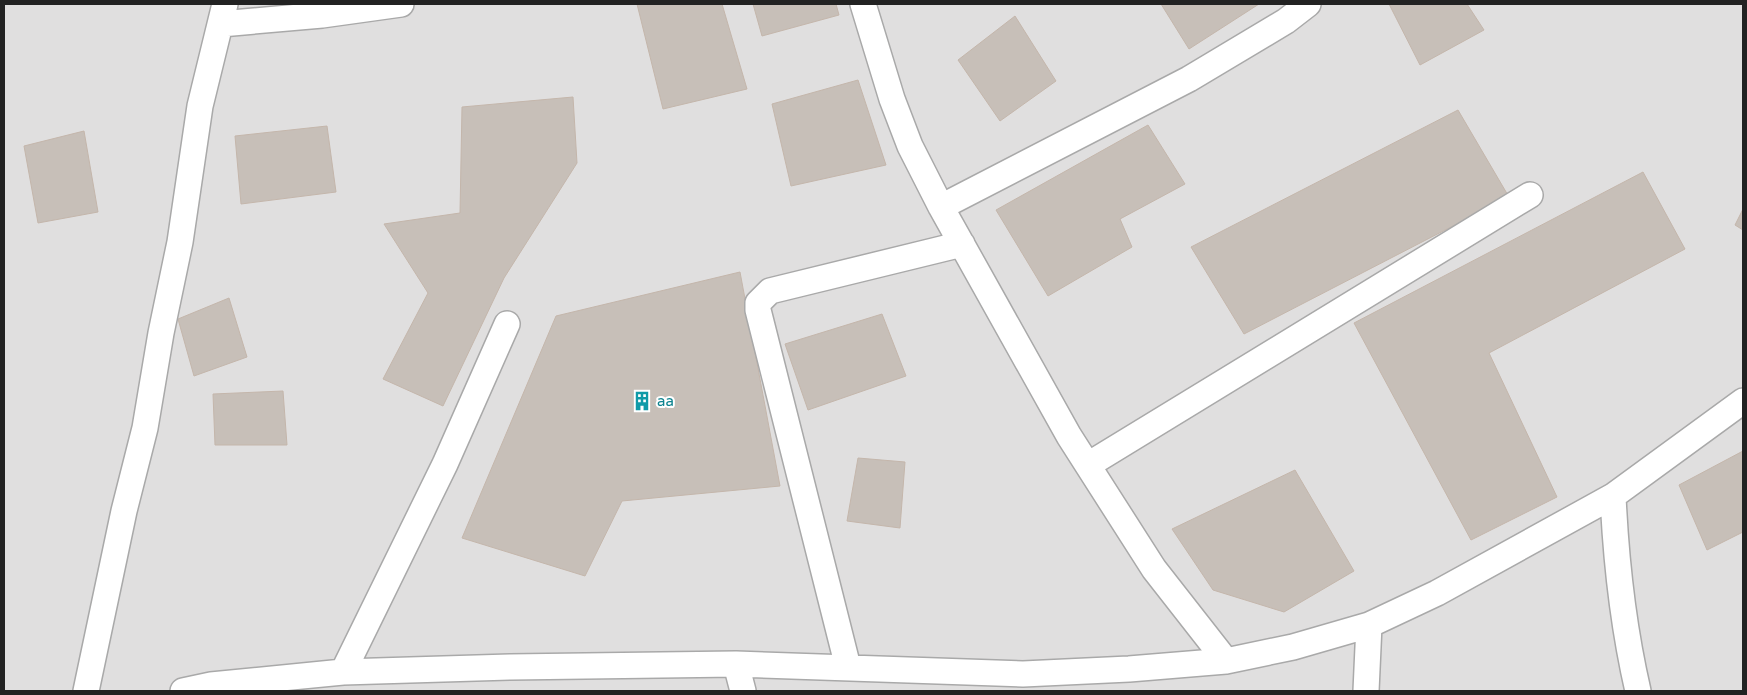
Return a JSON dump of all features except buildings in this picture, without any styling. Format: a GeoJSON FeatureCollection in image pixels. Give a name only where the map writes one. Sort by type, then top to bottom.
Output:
{"type":"FeatureCollection","features":[{"type":"Feature","properties":{"kind":"street"},"geometry":{"type":"LineString","coordinates":[[86,691],[124,511],[145,428],[161,332],[180,242],[200,106],[223,14],[322,15],[401,4]]}},
{"type":"Feature","properties":{"kind":"street"},"geometry":{"type":"LineString","coordinates":[[863,4],[895,107],[910,146],[941,207],[1069,436],[1154,569],[1226,661]]}},
{"type":"Feature","properties":{"kind":"street"},"geometry":{"type":"LineString","coordinates":[[941,207],[1189,79],[1286,21],[1308,4]]}},
{"type":"Feature","properties":{"kind":"street"},"geometry":{"type":"LineString","coordinates":[[1088,466],[1530,195]]}},
{"type":"Feature","properties":{"kind":"street"},"geometry":{"type":"LineString","coordinates":[[848,667],[758,310],[758,303],[770,291],[962,244]]}},
{"type":"Feature","properties":{"kind":"street"},"geometry":{"type":"LineString","coordinates":[[343,672],[446,464],[507,324]]}},
{"type":"Feature","properties":{"kind":"street"},"geometry":{"type":"LineString","coordinates":[[183,691],[211,685],[343,672],[510,667],[736,664],[1024,674],[1129,669],[1226,661],[1293,647],[1369,625],[1437,593],[1612,496],[1743,401]]}},
{"type":"Feature","properties":{"kind":"street"},"geometry":{"type":"LineString","coordinates":[[1612,496],[1616,569],[1628,647],[1638,691]]}},
{"type":"Feature","properties":{"kind":"street"},"geometry":{"type":"LineString","coordinates":[[1366,691],[1369,625]]}},
{"type":"Feature","properties":{"kind":"street"},"geometry":{"type":"LineString","coordinates":[[736,664],[743,691]]}},
{"type":"Feature","properties":{"kind":"shaded area"},"geometry":{"type":"Polygon","coordinates":[[[4,4],[1743,4],[1743,691],[4,691],[4,4]]]}},
{"type":"Feature","properties":{"kind":"place","name":"aa"},"geometry":{"type":"Point","coordinates":[642,401]}}]}
